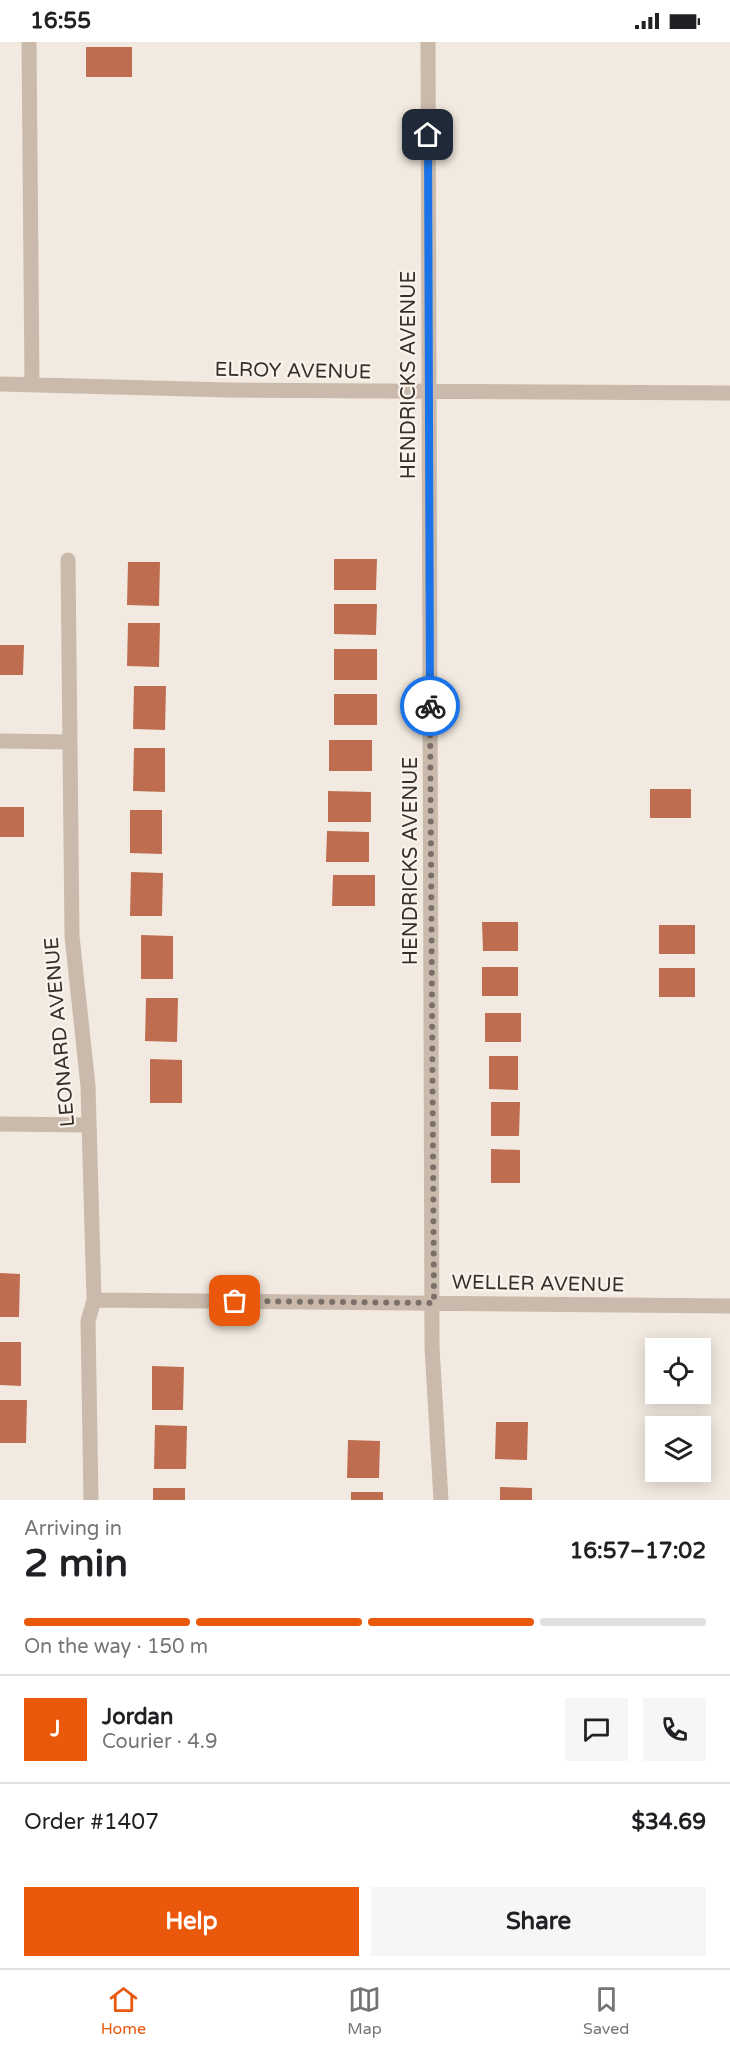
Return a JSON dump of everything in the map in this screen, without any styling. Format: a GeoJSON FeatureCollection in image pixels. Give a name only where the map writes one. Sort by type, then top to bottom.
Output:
{"type":"FeatureCollection","features":[{"type":"Feature","properties":{"kind":"street"},"geometry":{"type":"LineString","coordinates":[[29,42],[32,384]]}},
{"type":"Feature","properties":{"kind":"street","name":"HENDRICKS AVENUE"},"geometry":{"type":"LineString","coordinates":[[428,42],[434,1303],[432,1347],[441,1500]]}},
{"type":"Feature","properties":{"kind":"street","name":"ELROY AVENUE"},"geometry":{"type":"LineString","coordinates":[[0,384],[230,390],[730,393]]}},
{"type":"Feature","properties":{"kind":"street","name":"LEONARD AVENUE"},"geometry":{"type":"LineString","coordinates":[[68,560],[72,936],[88,1086],[94,1300],[88,1321],[91,1500]]}},
{"type":"Feature","properties":{"kind":"street"},"geometry":{"type":"LineString","coordinates":[[0,741],[70,742]]}},
{"type":"Feature","properties":{"kind":"street"},"geometry":{"type":"LineString","coordinates":[[0,1124],[89,1125]]}},
{"type":"Feature","properties":{"kind":"street","name":"WELLER AVENUE"},"geometry":{"type":"LineString","coordinates":[[94,1300],[730,1306]]}},
{"type":"Feature","properties":{"kind":"building"},"geometry":{"type":"Polygon","coordinates":[[[86,47],[132,47],[132,77],[86,77],[86,47]]]}},
{"type":"Feature","properties":{"kind":"building"},"geometry":{"type":"Polygon","coordinates":[[[334,559],[377,559],[376,590],[334,590],[334,559]]]}},
{"type":"Feature","properties":{"kind":"building"},"geometry":{"type":"Polygon","coordinates":[[[128,562],[160,562],[159,606],[127,605],[128,562]]]}},
{"type":"Feature","properties":{"kind":"building"},"geometry":{"type":"Polygon","coordinates":[[[334,604],[377,604],[376,635],[334,634],[334,604]]]}},
{"type":"Feature","properties":{"kind":"building"},"geometry":{"type":"Polygon","coordinates":[[[128,623],[160,623],[159,667],[127,666],[128,623]]]}},
{"type":"Feature","properties":{"kind":"building"},"geometry":{"type":"Polygon","coordinates":[[[0,645],[24,645],[23,675],[0,675],[0,645]]]}},
{"type":"Feature","properties":{"kind":"building"},"geometry":{"type":"Polygon","coordinates":[[[334,649],[377,649],[377,680],[334,680],[334,649]]]}},
{"type":"Feature","properties":{"kind":"building"},"geometry":{"type":"Polygon","coordinates":[[[134,686],[166,686],[165,730],[133,729],[134,686]]]}},
{"type":"Feature","properties":{"kind":"building"},"geometry":{"type":"Polygon","coordinates":[[[334,694],[377,694],[377,725],[334,725],[334,694]]]}},
{"type":"Feature","properties":{"kind":"building"},"geometry":{"type":"Polygon","coordinates":[[[329,740],[372,740],[372,771],[329,771],[329,740]]]}},
{"type":"Feature","properties":{"kind":"building"},"geometry":{"type":"Polygon","coordinates":[[[134,748],[165,748],[165,792],[133,791],[134,748]]]}},
{"type":"Feature","properties":{"kind":"building"},"geometry":{"type":"Polygon","coordinates":[[[650,789],[691,789],[691,818],[650,818],[650,789]]]}},
{"type":"Feature","properties":{"kind":"building"},"geometry":{"type":"Polygon","coordinates":[[[328,791],[371,792],[371,822],[328,822],[328,791]]]}},
{"type":"Feature","properties":{"kind":"building"},"geometry":{"type":"Polygon","coordinates":[[[0,807],[24,807],[24,837],[0,837],[0,807]]]}},
{"type":"Feature","properties":{"kind":"building"},"geometry":{"type":"Polygon","coordinates":[[[130,810],[162,810],[162,854],[130,853],[130,810]]]}},
{"type":"Feature","properties":{"kind":"building"},"geometry":{"type":"Polygon","coordinates":[[[327,831],[369,832],[369,862],[326,862],[327,831]]]}},
{"type":"Feature","properties":{"kind":"building"},"geometry":{"type":"Polygon","coordinates":[[[131,872],[163,873],[162,916],[130,916],[131,872]]]}},
{"type":"Feature","properties":{"kind":"building"},"geometry":{"type":"Polygon","coordinates":[[[333,875],[375,875],[375,906],[332,906],[333,875]]]}},
{"type":"Feature","properties":{"kind":"building"},"geometry":{"type":"Polygon","coordinates":[[[482,922],[518,922],[518,951],[483,951],[482,922]]]}},
{"type":"Feature","properties":{"kind":"building"},"geometry":{"type":"Polygon","coordinates":[[[659,925],[695,925],[695,954],[659,954],[659,925]]]}},
{"type":"Feature","properties":{"kind":"building"},"geometry":{"type":"Polygon","coordinates":[[[141,935],[173,936],[173,979],[141,979],[141,935]]]}},
{"type":"Feature","properties":{"kind":"building"},"geometry":{"type":"Polygon","coordinates":[[[482,967],[518,967],[518,996],[482,996],[482,967]]]}},
{"type":"Feature","properties":{"kind":"building"},"geometry":{"type":"Polygon","coordinates":[[[659,968],[695,968],[695,997],[659,997],[659,968]]]}},
{"type":"Feature","properties":{"kind":"building"},"geometry":{"type":"Polygon","coordinates":[[[146,998],[178,998],[177,1042],[145,1041],[146,998]]]}},
{"type":"Feature","properties":{"kind":"building"},"geometry":{"type":"Polygon","coordinates":[[[485,1013],[521,1013],[521,1042],[485,1042],[485,1013]]]}},
{"type":"Feature","properties":{"kind":"building"},"geometry":{"type":"Polygon","coordinates":[[[489,1056],[518,1056],[518,1090],[489,1089],[489,1056]]]}},
{"type":"Feature","properties":{"kind":"building"},"geometry":{"type":"Polygon","coordinates":[[[150,1059],[182,1060],[182,1103],[150,1103],[150,1059]]]}},
{"type":"Feature","properties":{"kind":"building"},"geometry":{"type":"Polygon","coordinates":[[[491,1102],[520,1102],[519,1136],[491,1136],[491,1102]]]}},
{"type":"Feature","properties":{"kind":"building"},"geometry":{"type":"Polygon","coordinates":[[[491,1149],[520,1150],[520,1183],[491,1183],[491,1149]]]}},
{"type":"Feature","properties":{"kind":"building"},"geometry":{"type":"Polygon","coordinates":[[[0,1273],[20,1274],[19,1317],[0,1317],[0,1273]]]}},
{"type":"Feature","properties":{"kind":"building"},"geometry":{"type":"Polygon","coordinates":[[[0,1342],[21,1342],[21,1386],[0,1385],[0,1342]]]}},
{"type":"Feature","properties":{"kind":"building"},"geometry":{"type":"Polygon","coordinates":[[[152,1366],[184,1367],[183,1410],[152,1410],[152,1366]]]}},
{"type":"Feature","properties":{"kind":"building"},"geometry":{"type":"Polygon","coordinates":[[[0,1400],[27,1400],[26,1443],[0,1443],[0,1400]]]}},
{"type":"Feature","properties":{"kind":"building"},"geometry":{"type":"Polygon","coordinates":[[[496,1422],[528,1422],[527,1460],[495,1459],[496,1422]]]}},
{"type":"Feature","properties":{"kind":"building"},"geometry":{"type":"Polygon","coordinates":[[[155,1425],[187,1426],[186,1469],[154,1469],[155,1425]]]}},
{"type":"Feature","properties":{"kind":"building"},"geometry":{"type":"Polygon","coordinates":[[[348,1440],[380,1441],[379,1478],[347,1478],[348,1440]]]}},
{"type":"Feature","properties":{"kind":"building"},"geometry":{"type":"Polygon","coordinates":[[[500,1487],[532,1488],[532,1500],[500,1500],[500,1487]]]}},
{"type":"Feature","properties":{"kind":"building"},"geometry":{"type":"Polygon","coordinates":[[[153,1488],[185,1488],[185,1500],[153,1500],[153,1488]]]}},
{"type":"Feature","properties":{"kind":"building"},"geometry":{"type":"Polygon","coordinates":[[[351,1492],[383,1492],[383,1500],[351,1500],[351,1492]]]}},
{"type":"Feature","properties":{"kind":"way so far"},"geometry":{"type":"LineString","coordinates":[[235,1301],[434,1303],[430,706]]}},
{"type":"Feature","properties":{"kind":"route"},"geometry":{"type":"LineString","coordinates":[[428,135],[430,706]]}}]}
